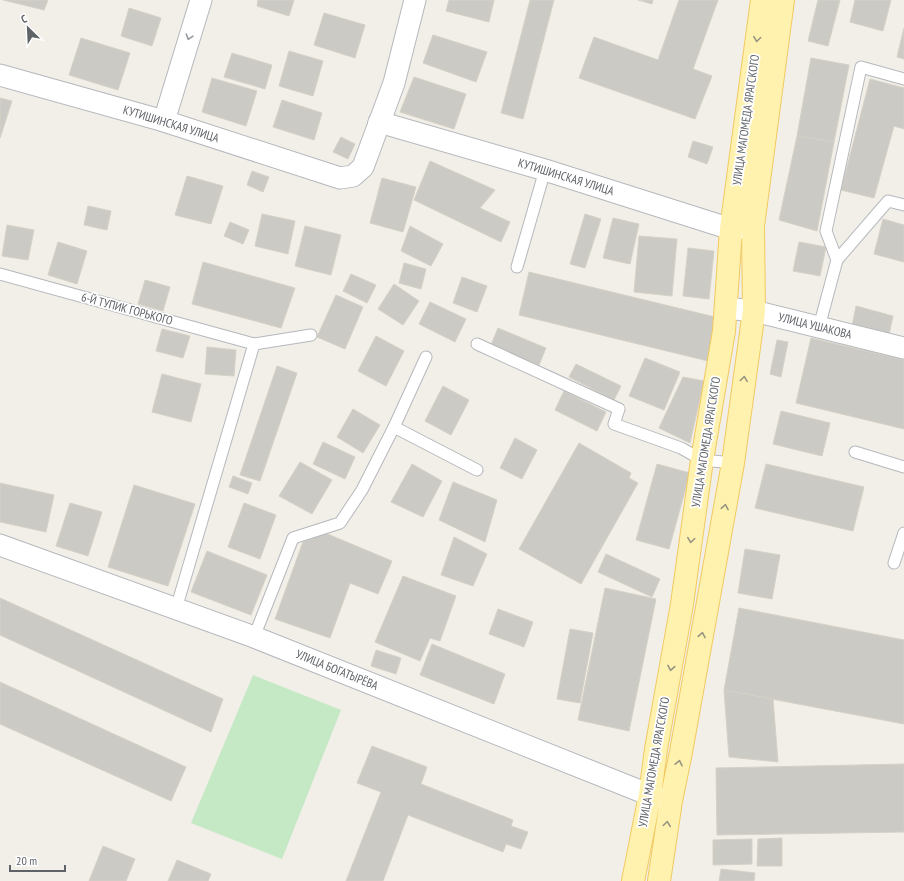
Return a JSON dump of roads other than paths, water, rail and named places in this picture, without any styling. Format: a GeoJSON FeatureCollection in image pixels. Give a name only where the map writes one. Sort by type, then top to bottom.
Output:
{"type":"FeatureCollection","features":[{"type":"Feature","properties":{"kind":"main road","name":"УЛИЦА МАГОМЕДА ЯРАГСКОГО"},"geometry":{"type":"LineString","coordinates":[[633,881],[650,795],[656,749],[682,604],[702,460],[724,331],[731,230],[762,0]]}},
{"type":"Feature","properties":{"kind":"main road","name":"УЛИЦА МАГОМЕДА ЯРАГСКОГО"},"geometry":{"type":"LineString","coordinates":[[659,881],[671,801],[733,463],[754,311],[753,226],[783,0]]}},
{"type":"Feature","properties":{"kind":"street"},"geometry":{"type":"LineString","coordinates":[[164,121],[201,0]]}},
{"type":"Feature","properties":{"kind":"street"},"geometry":{"type":"LineString","coordinates":[[379,122],[394,83],[416,0]]}},
{"type":"Feature","properties":{"kind":"street","name":"КУТИШИНСКАЯ УЛИЦА"},"geometry":{"type":"LineString","coordinates":[[0,75],[164,121],[340,178],[353,176],[363,167],[379,122],[545,170],[731,230],[753,226]]}},
{"type":"Feature","properties":{"kind":"street","name":"УЛИЦА УШАКОВА"},"geometry":{"type":"LineString","coordinates":[[726,308],[754,311],[904,348]]}},
{"type":"Feature","properties":{"kind":"street","name":"УЛИЦА БОГАТЫРЁВА"},"geometry":{"type":"LineString","coordinates":[[0,545],[254,637],[650,795],[671,801]]}},
{"type":"Feature","properties":{"kind":"lane"},"geometry":{"type":"LineString","coordinates":[[837,260],[826,231],[861,67],[904,79]]}},
{"type":"Feature","properties":{"kind":"lane"},"geometry":{"type":"LineString","coordinates":[[517,267],[545,170]]}},
{"type":"Feature","properties":{"kind":"lane"},"geometry":{"type":"LineString","coordinates":[[819,327],[837,260],[888,201],[904,205]]}},
{"type":"Feature","properties":{"kind":"lane","name":"6-Й ТУПИК ГОРЬКОГО"},"geometry":{"type":"LineString","coordinates":[[0,274],[254,344]]}},
{"type":"Feature","properties":{"kind":"lane"},"geometry":{"type":"LineString","coordinates":[[176,608],[254,344],[311,335]]}},
{"type":"Feature","properties":{"kind":"lane"},"geometry":{"type":"LineString","coordinates":[[477,344],[619,409],[614,424],[681,448],[702,460],[733,463]]}},
{"type":"Feature","properties":{"kind":"lane"},"geometry":{"type":"LineString","coordinates":[[254,637],[293,538],[340,523],[362,490],[394,427],[426,357]]}},
{"type":"Feature","properties":{"kind":"lane"},"geometry":{"type":"LineString","coordinates":[[394,427],[477,470]]}},
{"type":"Feature","properties":{"kind":"lane"},"geometry":{"type":"LineString","coordinates":[[854,452],[904,467]]}},
{"type":"Feature","properties":{"kind":"lane"},"geometry":{"type":"LineString","coordinates":[[894,564],[904,533]]}}]}
